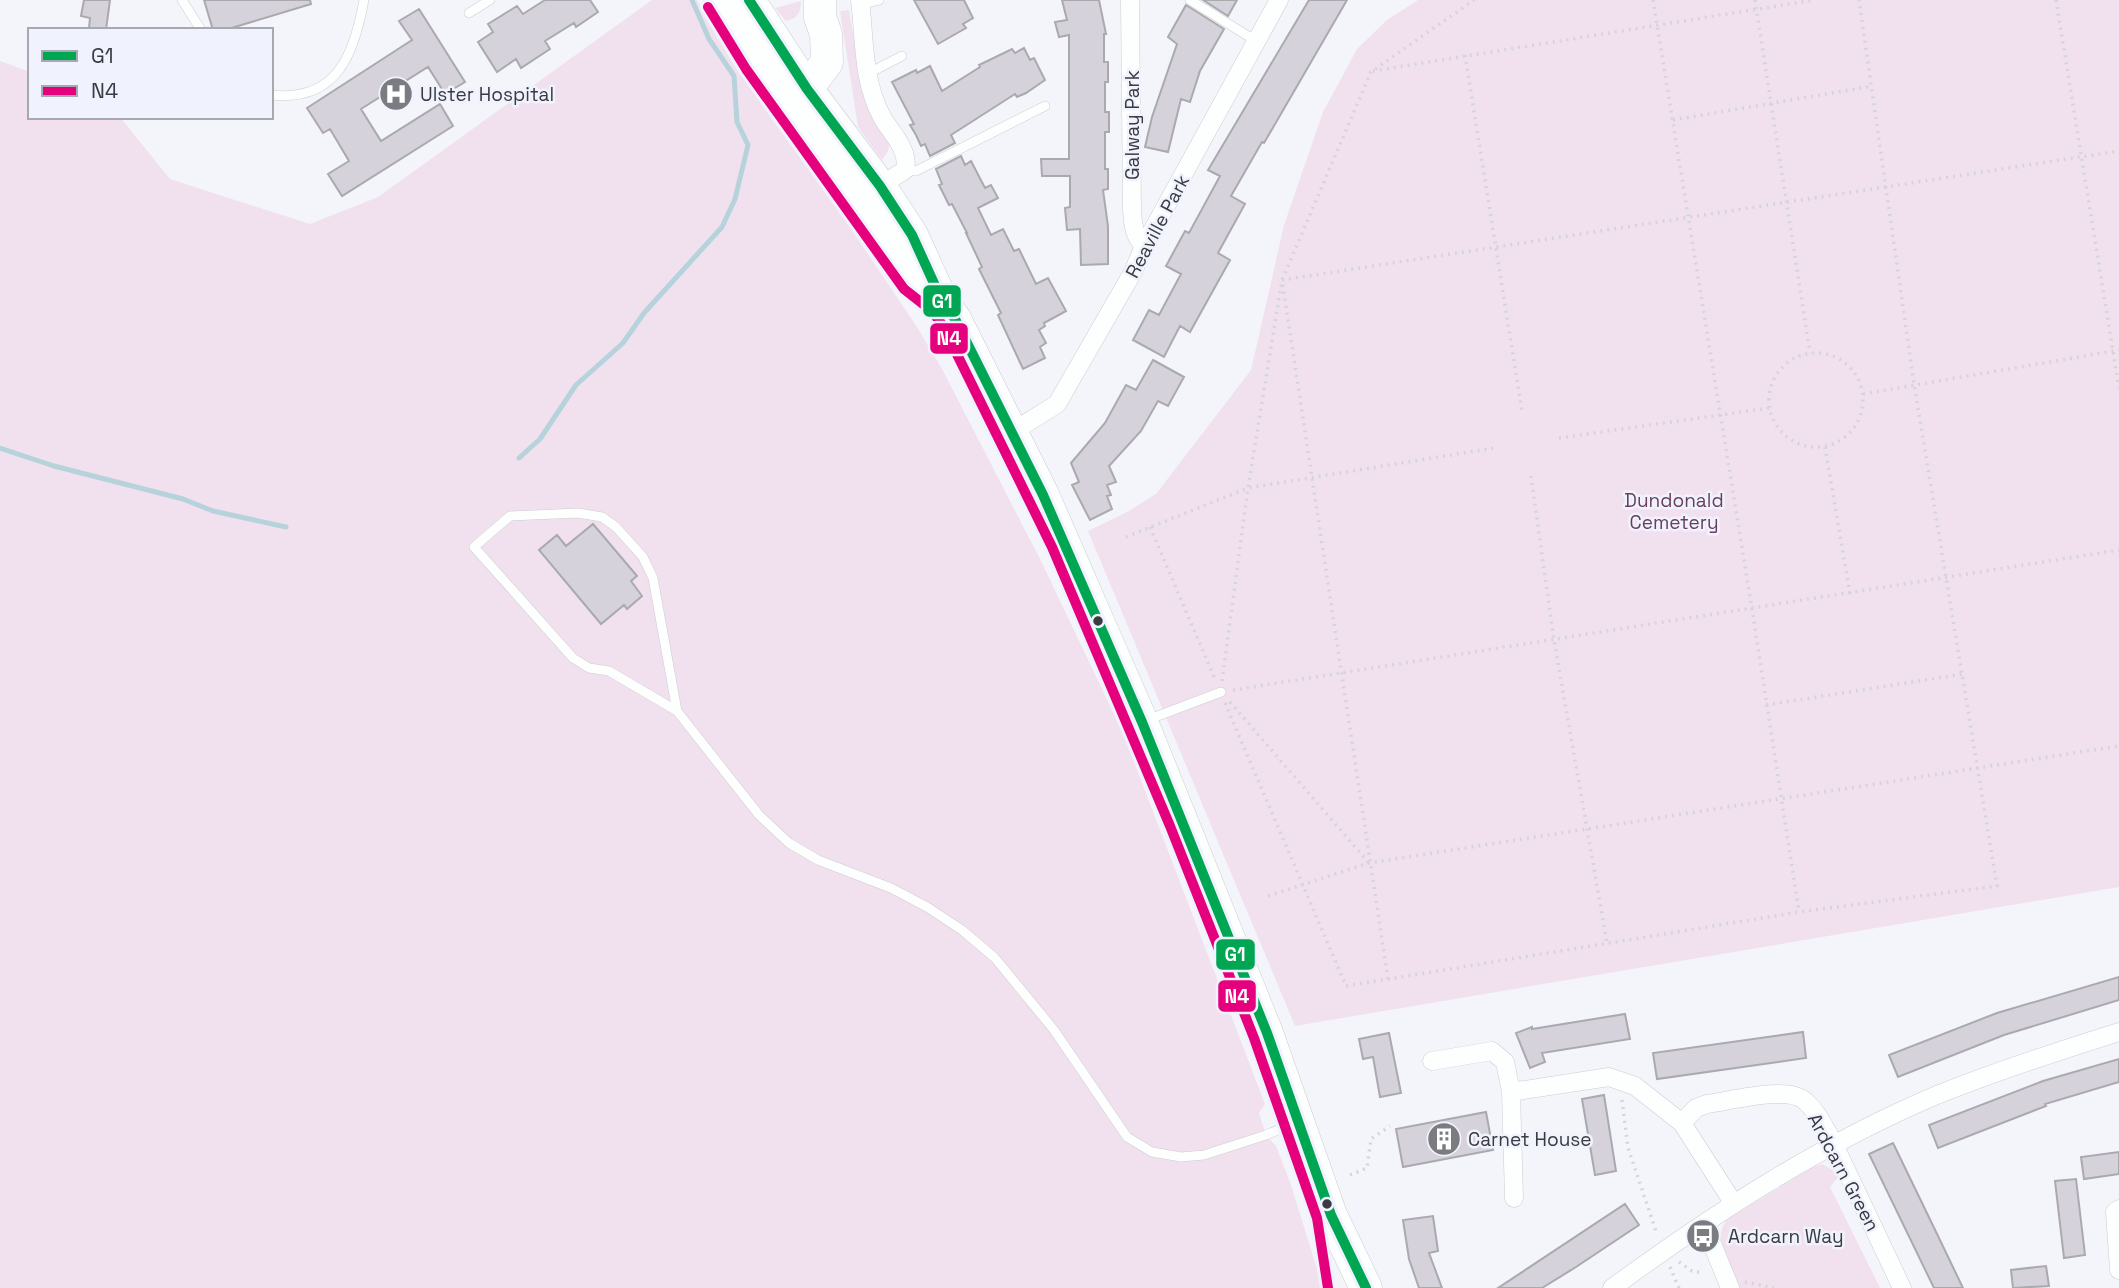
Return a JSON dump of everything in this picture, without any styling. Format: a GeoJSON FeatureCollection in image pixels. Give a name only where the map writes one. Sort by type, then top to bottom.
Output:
{"type":"FeatureCollection","features":[{"type":"Feature","properties":{"kind":"highway"},"geometry":{"type":"LineString","coordinates":[[720,0],[752,54],[892,178],[912,235],[942,301],[955,319],[1065,541],[1143,722],[1254,1000],[1331,1215],[1366,1288]]}},
{"type":"Feature","properties":{"kind":"highway"},"geometry":{"type":"LineString","coordinates":[[749,0],[767,27],[797,96],[915,281],[942,301]]}},
{"type":"Feature","properties":{"kind":"highway"},"geometry":{"type":"LineString","coordinates":[[797,96],[827,62],[826,34],[820,9]]}},
{"type":"Feature","properties":{"kind":"highway"},"geometry":{"type":"LineString","coordinates":[[767,27],[786,37],[796,35],[807,29],[820,9]]}},
{"type":"Feature","properties":{"kind":"highway"},"geometry":{"type":"LineString","coordinates":[[820,9],[832,27],[838,67],[839,131]]}},
{"type":"Feature","properties":{"kind":"highway"},"geometry":{"type":"LineString","coordinates":[[1331,1215],[1342,1288]]}},
{"type":"Feature","properties":{"kind":"street","name":"Galway Park"},"geometry":{"type":"LineString","coordinates":[[1130,0],[1132,211],[1133,227],[1144,246]]}},
{"type":"Feature","properties":{"kind":"street","name":"Reaville Park"},"geometry":{"type":"LineString","coordinates":[[1012,432],[1057,404],[1133,272],[1144,246],[1279,0]]}},
{"type":"Feature","properties":{"kind":"street"},"geometry":{"type":"LineString","coordinates":[[860,2],[868,84],[882,117],[905,154],[907,163],[892,178]]}},
{"type":"Feature","properties":{"kind":"street"},"geometry":{"type":"LineString","coordinates":[[1612,1288],[1734,1204],[1834,1144],[1936,1096],[2028,1061],[2119,1032]]}},
{"type":"Feature","properties":{"kind":"street"},"geometry":{"type":"LineString","coordinates":[[1432,1061],[1492,1051],[1505,1062],[1511,1092],[1514,1198]]}},
{"type":"Feature","properties":{"kind":"street"},"geometry":{"type":"LineString","coordinates":[[1511,1092],[1609,1077],[1635,1086],[1682,1123],[1734,1204]]}},
{"type":"Feature","properties":{"kind":"street","name":"Ardcarn Green"},"geometry":{"type":"LineString","coordinates":[[1682,1123],[1696,1108],[1707,1104],[1786,1093],[1804,1099],[1818,1116],[1834,1144],[1902,1288]]}},
{"type":"Feature","properties":{"kind":"street"},"geometry":{"type":"LineString","coordinates":[[2119,1209],[2115,1212],[2119,1270]]}},
{"type":"Feature","properties":{"kind":"street"},"geometry":{"type":"LineString","coordinates":[[1704,1224],[1730,1288]]}},
{"type":"Feature","properties":{"kind":"lane"},"geometry":{"type":"LineString","coordinates":[[182,0],[200,28]]}},
{"type":"Feature","properties":{"kind":"lane"},"geometry":{"type":"LineString","coordinates":[[273,95],[304,93],[321,87],[337,76],[353,43],[365,0]]}},
{"type":"Feature","properties":{"kind":"lane"},"geometry":{"type":"LineString","coordinates":[[469,13],[490,0]]}},
{"type":"Feature","properties":{"kind":"lane"},"geometry":{"type":"LineString","coordinates":[[860,2],[879,0]]}},
{"type":"Feature","properties":{"kind":"lane"},"geometry":{"type":"LineString","coordinates":[[1190,0],[1256,41]]}},
{"type":"Feature","properties":{"kind":"lane"},"geometry":{"type":"LineString","coordinates":[[867,74],[902,56]]}},
{"type":"Feature","properties":{"kind":"lane"},"geometry":{"type":"LineString","coordinates":[[892,178],[916,172],[1045,106]]}},
{"type":"Feature","properties":{"kind":"lane"},"geometry":{"type":"LineString","coordinates":[[677,711],[653,578],[643,557],[616,527],[602,517],[578,513],[510,516],[474,547],[573,658],[589,668],[610,671],[677,711],[758,816],[789,843],[818,860],[891,888],[928,908],[962,930],[995,958],[1054,1030],[1127,1137],[1152,1152],[1181,1157],[1204,1155],[1299,1121]]}},
{"type":"Feature","properties":{"kind":"lane"},"geometry":{"type":"LineString","coordinates":[[1143,722],[1221,692]]}},
{"type":"Feature","properties":{"kind":"path"},"geometry":{"type":"LineString","coordinates":[[1369,863],[1221,692],[1248,488],[1282,280],[1371,72],[1474,0]]}},
{"type":"Feature","properties":{"kind":"path"},"geometry":{"type":"LineString","coordinates":[[1653,0],[1799,912]]}},
{"type":"Feature","properties":{"kind":"path"},"geometry":{"type":"LineString","coordinates":[[1755,0],[1810,353]]}},
{"type":"Feature","properties":{"kind":"path"},"geometry":{"type":"LineString","coordinates":[[1371,72],[1814,0]]}},
{"type":"Feature","properties":{"kind":"path"},"geometry":{"type":"LineString","coordinates":[[1150,527],[1346,986],[1799,912],[1997,886],[1914,384],[1859,0]]}},
{"type":"Feature","properties":{"kind":"path"},"geometry":{"type":"LineString","coordinates":[[2056,0],[2119,388]]}},
{"type":"Feature","properties":{"kind":"path"},"geometry":{"type":"LineString","coordinates":[[1465,55],[1522,411]]}},
{"type":"Feature","properties":{"kind":"path"},"geometry":{"type":"LineString","coordinates":[[1674,120],[1873,86]]}},
{"type":"Feature","properties":{"kind":"path"},"geometry":{"type":"LineString","coordinates":[[1282,280],[2119,151]]}},
{"type":"Feature","properties":{"kind":"path"},"geometry":{"type":"LineString","coordinates":[[1282,280],[1388,979]]}},
{"type":"Feature","properties":{"kind":"path"},"geometry":{"type":"LineString","coordinates":[[1863,394],[2119,350]]}},
{"type":"Feature","properties":{"kind":"path"},"geometry":{"type":"LineString","coordinates":[[1810,353],[1834,356],[1853,371],[1863,394],[1860,418],[1846,437],[1825,447],[1800,446],[1779,431],[1769,408],[1771,383],[1786,362],[1810,353]]}},
{"type":"Feature","properties":{"kind":"path"},"geometry":{"type":"LineString","coordinates":[[1559,438],[1769,408]]}},
{"type":"Feature","properties":{"kind":"path"},"geometry":{"type":"LineString","coordinates":[[1825,447],[1850,594]]}},
{"type":"Feature","properties":{"kind":"path"},"geometry":{"type":"LineString","coordinates":[[1126,537],[1248,488],[1494,448]]}},
{"type":"Feature","properties":{"kind":"path"},"geometry":{"type":"LineString","coordinates":[[1531,476],[1554,640],[1607,943]]}},
{"type":"Feature","properties":{"kind":"path"},"geometry":{"type":"LineString","coordinates":[[1221,692],[2119,550]]}},
{"type":"Feature","properties":{"kind":"path"},"geometry":{"type":"LineString","coordinates":[[1766,705],[1963,674]]}},
{"type":"Feature","properties":{"kind":"path"},"geometry":{"type":"LineString","coordinates":[[1268,896],[1369,863],[2119,746]]}},
{"type":"Feature","properties":{"kind":"path"},"geometry":{"type":"LineString","coordinates":[[1619,1080],[1628,1148],[1663,1251]]}},
{"type":"Feature","properties":{"kind":"path"},"geometry":{"type":"LineString","coordinates":[[1350,1175],[1367,1168],[1371,1139],[1390,1125]]}},
{"type":"Feature","properties":{"kind":"green space"},"geometry":{"type":"Polygon","coordinates":[[[652,0],[697,0],[772,119],[835,205],[917,327],[941,367],[1041,561],[1123,733],[1265,1104],[1259,1113],[1266,1135],[1276,1146],[1290,1182],[1323,1288],[0,1288],[0,61],[28,71],[28,119],[122,119],[170,179],[310,224],[378,197],[652,0]]]}},
{"type":"Feature","properties":{"kind":"green space","name":"Dundonald Cemetery"},"geometry":{"type":"Polygon","coordinates":[[[1418,0],[2119,0],[2119,887],[1295,1026],[1088,531],[1156,494],[1251,370],[1284,225],[1323,112],[1357,49],[1387,20],[1418,0]]]}},
{"type":"Feature","properties":{"kind":"green space"},"geometry":{"type":"Polygon","coordinates":[[[801,1],[798,14],[786,21],[775,8],[801,1]]]}},
{"type":"Feature","properties":{"kind":"green space"},"geometry":{"type":"Polygon","coordinates":[[[849,10],[863,79],[890,144],[882,160],[858,127],[840,11],[849,10]]]}},
{"type":"Feature","properties":{"kind":"green space"},"geometry":{"type":"Polygon","coordinates":[[[1823,1164],[1840,1175],[1830,1187],[1880,1288],[1738,1288],[1721,1246],[1722,1229],[1726,1220],[1813,1167],[1823,1164]]]}},
{"type":"Feature","properties":{"kind":"building"},"geometry":{"type":"Polygon","coordinates":[[[84,0],[110,0],[106,28],[89,28],[90,18],[81,16],[84,0]]]}},
{"type":"Feature","properties":{"kind":"building"},"geometry":{"type":"Polygon","coordinates":[[[204,0],[310,0],[311,4],[232,28],[212,28],[204,0]]]}},
{"type":"Feature","properties":{"kind":"building"},"geometry":{"type":"Polygon","coordinates":[[[545,0],[590,0],[598,12],[576,27],[574,23],[545,41],[550,49],[521,68],[516,59],[497,72],[478,42],[493,32],[488,24],[517,6],[523,14],[545,0]]]}},
{"type":"Feature","properties":{"kind":"building"},"geometry":{"type":"Polygon","coordinates":[[[914,0],[964,0],[973,18],[963,24],[966,28],[938,44],[914,0]]]}},
{"type":"Feature","properties":{"kind":"building"},"geometry":{"type":"Polygon","coordinates":[[[1062,0],[1099,0],[1106,34],[1104,62],[1108,62],[1108,82],[1105,82],[1105,112],[1109,112],[1109,132],[1105,132],[1105,169],[1108,169],[1108,189],[1103,190],[1108,226],[1108,264],[1081,265],[1080,229],[1067,230],[1065,208],[1070,207],[1070,176],[1042,176],[1041,159],[1069,159],[1069,35],[1059,37],[1055,22],[1067,20],[1062,0]]]}},
{"type":"Feature","properties":{"kind":"building"},"geometry":{"type":"Polygon","coordinates":[[[1203,0],[1237,0],[1228,16],[1203,0]]]}},
{"type":"Feature","properties":{"kind":"building"},"geometry":{"type":"Polygon","coordinates":[[[1309,0],[1347,0],[1231,196],[1245,204],[1218,253],[1230,260],[1190,332],[1180,326],[1164,357],[1133,340],[1149,310],[1159,315],[1181,274],[1166,266],[1185,231],[1189,233],[1220,176],[1208,170],[1309,0]]]}},
{"type":"Feature","properties":{"kind":"building"},"geometry":{"type":"Polygon","coordinates":[[[1186,5],[1224,29],[1200,71],[1190,102],[1181,99],[1168,152],[1145,147],[1152,117],[1177,44],[1168,37],[1186,5]]]}},
{"type":"Feature","properties":{"kind":"building"},"geometry":{"type":"Polygon","coordinates":[[[419,9],[465,82],[445,94],[428,67],[361,109],[381,141],[440,104],[453,126],[342,196],[328,174],[349,161],[330,129],[323,133],[307,108],[412,40],[399,21],[419,9]]]}},
{"type":"Feature","properties":{"kind":"building"},"geometry":{"type":"Polygon","coordinates":[[[1024,48],[1030,60],[1034,58],[1045,80],[1026,93],[1017,97],[1015,94],[951,135],[955,143],[930,156],[925,144],[921,146],[910,125],[914,124],[892,82],[930,66],[942,91],[980,67],[979,65],[1012,49],[1015,53],[1024,48]]]}},
{"type":"Feature","properties":{"kind":"building"},"geometry":{"type":"Polygon","coordinates":[[[961,156],[965,165],[971,161],[985,188],[991,185],[998,198],[978,208],[991,235],[1003,229],[1014,251],[1019,249],[1036,284],[1048,278],[1066,311],[1044,323],[1045,326],[1039,330],[1046,343],[1040,347],[1045,358],[1023,369],[998,315],[1001,313],[979,269],[982,267],[967,233],[939,185],[942,184],[936,169],[961,156]]]}},
{"type":"Feature","properties":{"kind":"building"},"geometry":{"type":"Polygon","coordinates":[[[1153,360],[1184,377],[1168,406],[1158,401],[1141,431],[1109,466],[1116,482],[1107,485],[1111,495],[1107,496],[1112,509],[1090,520],[1072,485],[1079,482],[1071,463],[1105,423],[1126,385],[1136,390],[1153,360]]]}},
{"type":"Feature","properties":{"kind":"building"},"geometry":{"type":"Polygon","coordinates":[[[593,524],[637,576],[631,581],[642,596],[627,609],[624,605],[601,624],[539,550],[557,535],[566,546],[593,524]]]}},
{"type":"Feature","properties":{"kind":"building"},"geometry":{"type":"Polygon","coordinates":[[[2119,977],[2119,1000],[2004,1035],[1898,1077],[1889,1055],[1997,1013],[2119,977]]]}},
{"type":"Feature","properties":{"kind":"building"},"geometry":{"type":"Polygon","coordinates":[[[1625,1014],[1630,1039],[1542,1053],[1545,1062],[1530,1068],[1516,1033],[1532,1027],[1625,1014]]]}},
{"type":"Feature","properties":{"kind":"building"},"geometry":{"type":"Polygon","coordinates":[[[1803,1032],[1806,1058],[1657,1079],[1653,1053],[1803,1032]]]}},
{"type":"Feature","properties":{"kind":"building"},"geometry":{"type":"Polygon","coordinates":[[[1389,1033],[1401,1093],[1380,1097],[1373,1057],[1363,1059],[1359,1039],[1389,1033]]]}},
{"type":"Feature","properties":{"kind":"building"},"geometry":{"type":"Polygon","coordinates":[[[2119,1059],[2119,1082],[2045,1104],[2046,1106],[1938,1148],[1929,1125],[2043,1081],[2119,1059]]]}},
{"type":"Feature","properties":{"kind":"building"},"geometry":{"type":"Polygon","coordinates":[[[1604,1095],[1616,1171],[1595,1175],[1582,1099],[1604,1095]]]}},
{"type":"Feature","properties":{"kind":"building","name":"Carnet House"},"geometry":{"type":"Polygon","coordinates":[[[1486,1112],[1493,1150],[1403,1167],[1396,1129],[1486,1112]]]}},
{"type":"Feature","properties":{"kind":"building"},"geometry":{"type":"Polygon","coordinates":[[[1893,1143],[1963,1288],[1934,1288],[1869,1154],[1893,1143]]]}},
{"type":"Feature","properties":{"kind":"building"},"geometry":{"type":"Polygon","coordinates":[[[2119,1152],[2119,1174],[2084,1179],[2081,1157],[2119,1152]]]}},
{"type":"Feature","properties":{"kind":"building"},"geometry":{"type":"Polygon","coordinates":[[[2076,1179],[2085,1255],[2064,1258],[2055,1181],[2076,1179]]]}},
{"type":"Feature","properties":{"kind":"building"},"geometry":{"type":"Polygon","coordinates":[[[1625,1204],[1639,1225],[1576,1267],[1542,1288],[1498,1288],[1625,1204]]]}},
{"type":"Feature","properties":{"kind":"building"},"geometry":{"type":"Polygon","coordinates":[[[1433,1216],[1438,1251],[1429,1253],[1442,1288],[1419,1288],[1409,1259],[1403,1220],[1433,1216]]]}},
{"type":"Feature","properties":{"kind":"building"},"geometry":{"type":"Polygon","coordinates":[[[2046,1266],[2049,1286],[2013,1288],[2011,1270],[2046,1266]]]}},
{"type":"Feature","properties":{"kind":"waterway"},"geometry":{"type":"LineString","coordinates":[[519,458],[540,439],[576,385],[623,343],[644,313],[722,227],[735,199],[748,145],[737,122],[734,76],[709,39],[692,0]]}},
{"type":"Feature","properties":{"kind":"waterway"},"geometry":{"type":"LineString","coordinates":[[0,448],[54,466],[183,499],[213,511],[286,527]]}},
{"type":"Feature","properties":{"kind":"transit line","name":"G1"},"geometry":{"type":"LineString","coordinates":[[749,0],[807,89],[880,186],[912,235],[942,301],[955,319],[1043,495],[1142,722],[1267,1033],[1331,1215],[1366,1288]]}},
{"type":"Feature","properties":{"kind":"transit line","name":"N4"},"geometry":{"type":"LineString","coordinates":[[708,7],[746,69],[904,289],[932,311],[943,326],[1052,547],[1170,826],[1254,1038],[1317,1218],[1328,1288]]}},
{"type":"Feature","properties":{"kind":"place","name":"Ulster Hospital"},"geometry":{"type":"Point","coordinates":[396,94]}},
{"type":"Feature","properties":{"kind":"place","name":"Carnet House"},"geometry":{"type":"Point","coordinates":[1444,1139]}},
{"type":"Feature","properties":{"kind":"place","name":"Ardcarn Way"},"geometry":{"type":"Point","coordinates":[1703,1236]}}]}
